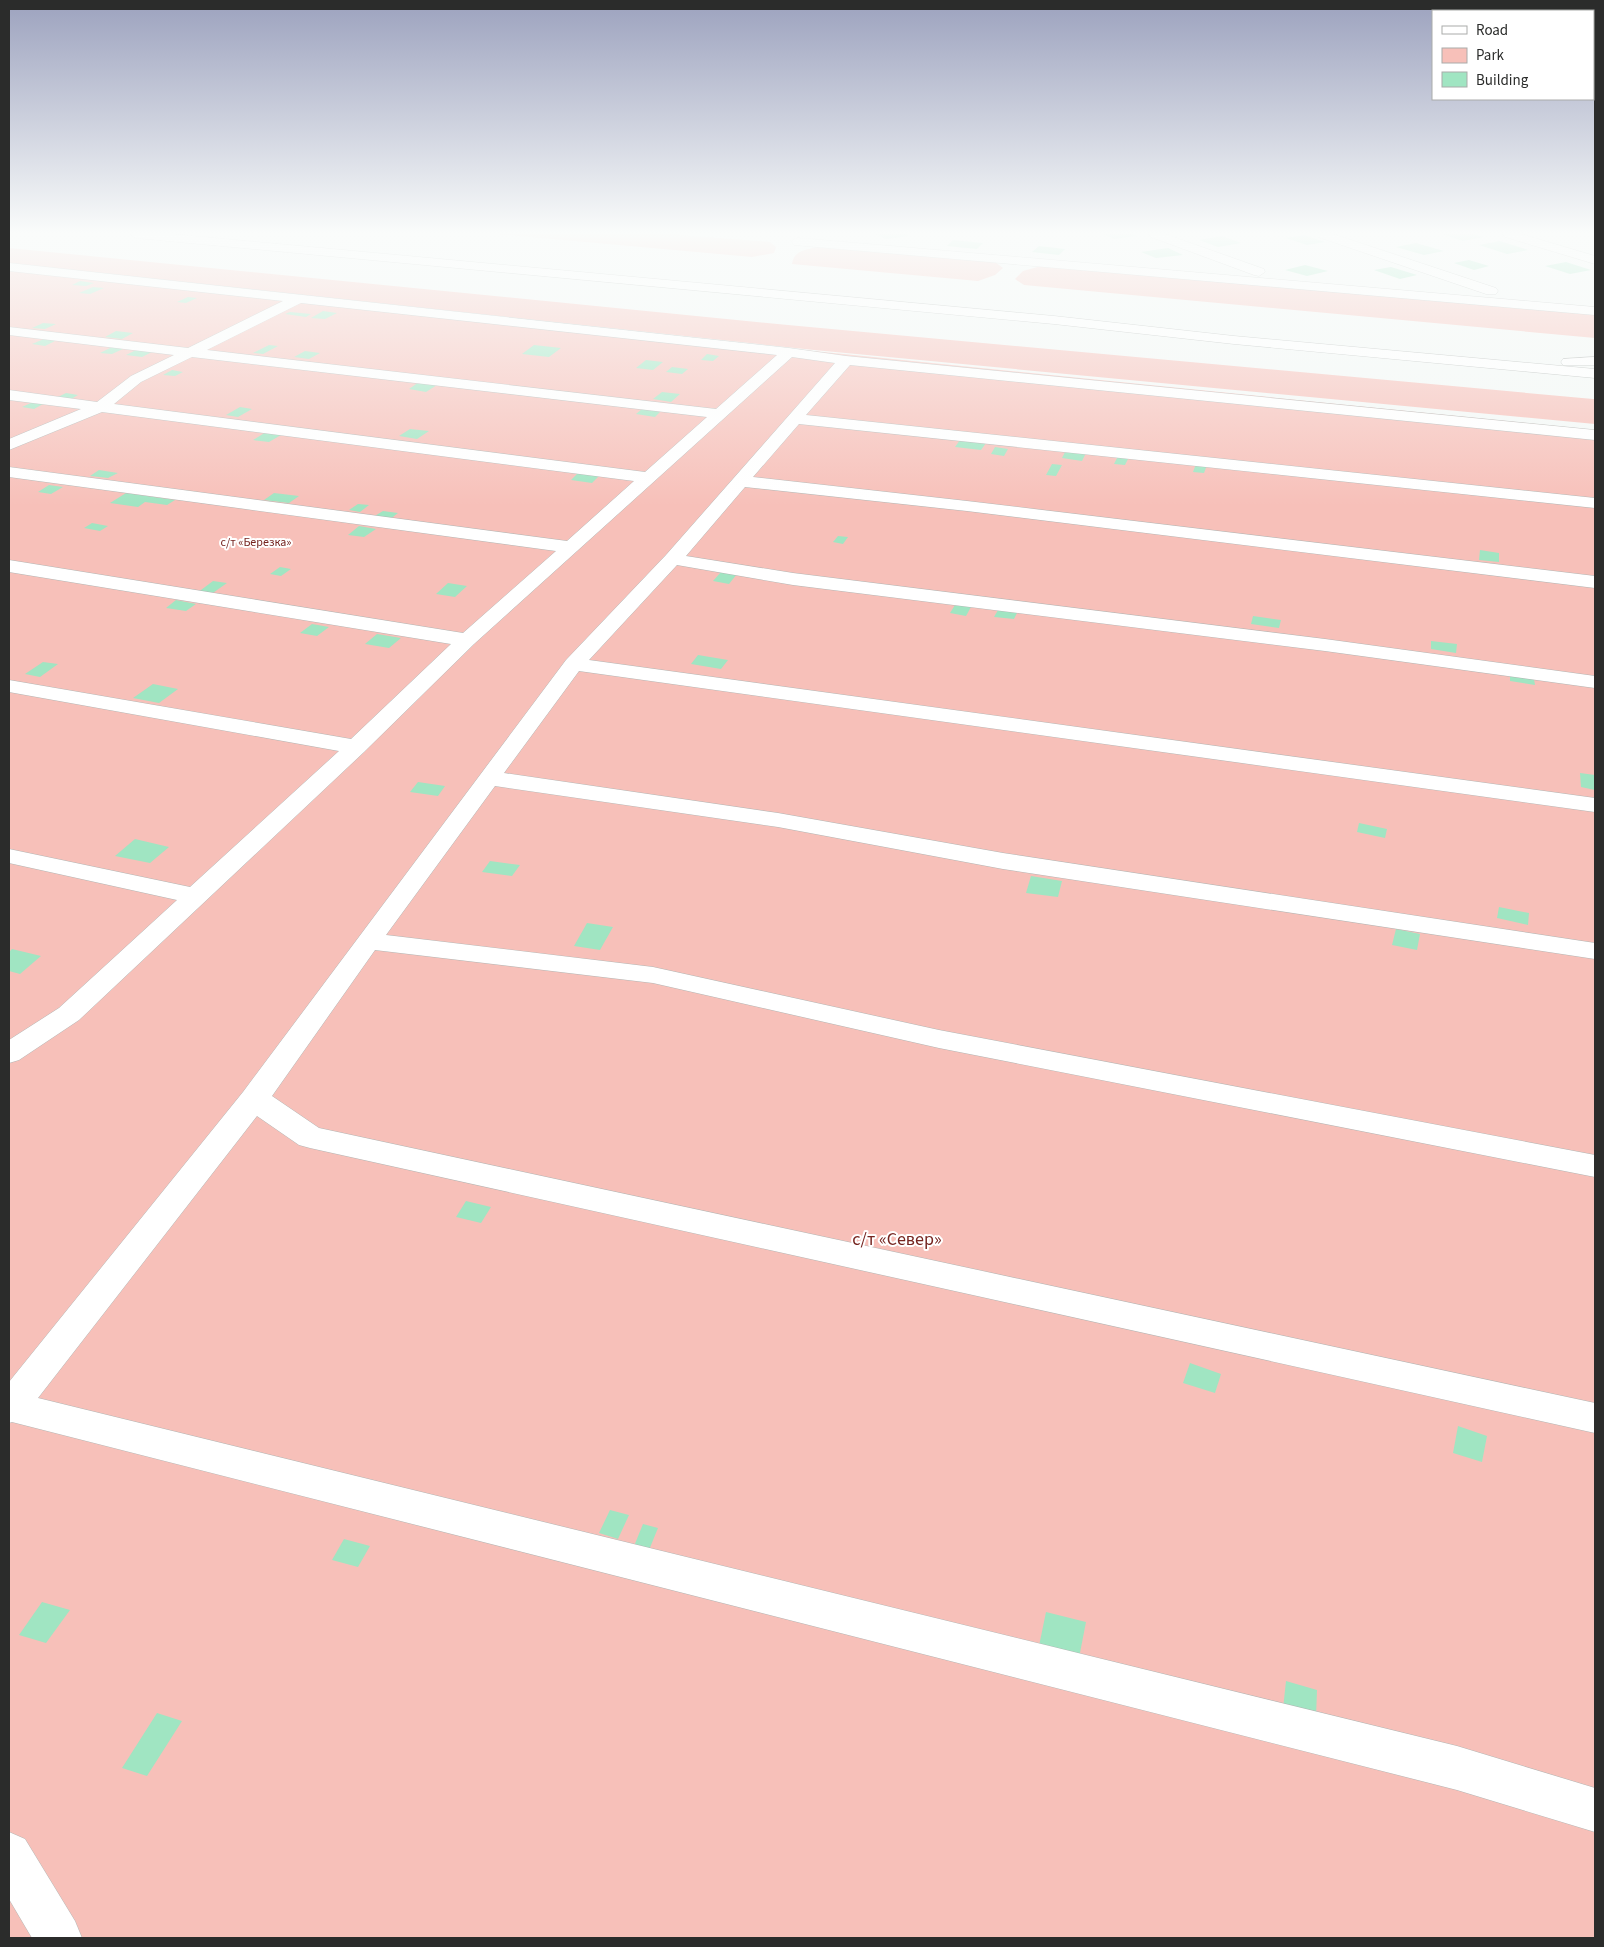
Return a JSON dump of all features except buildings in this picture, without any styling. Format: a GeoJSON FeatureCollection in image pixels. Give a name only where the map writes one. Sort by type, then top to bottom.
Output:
{"type":"FeatureCollection","features":[{"type":"Feature","properties":{"kind":"main road"},"geometry":{"type":"LineString","coordinates":[[9,444],[100,407],[136,379],[246,325]]}},
{"type":"Feature","properties":{"kind":"main road"},"geometry":{"type":"LineString","coordinates":[[538,325],[846,360],[1595,435]]}},
{"type":"Feature","properties":{"kind":"main road"},"geometry":{"type":"LineString","coordinates":[[1098,325],[1251,342],[1595,374]]}},
{"type":"Feature","properties":{"kind":"main road"},"geometry":{"type":"LineString","coordinates":[[1168,325],[1595,363]]}},
{"type":"Feature","properties":{"kind":"main road"},"geometry":{"type":"LineString","coordinates":[[9,331],[721,414]]}},
{"type":"Feature","properties":{"kind":"main road"},"geometry":{"type":"LineString","coordinates":[[9,1053],[70,1014],[356,747],[467,640],[789,352]]}},
{"type":"Feature","properties":{"kind":"main road"},"geometry":{"type":"LineString","coordinates":[[846,360],[673,559],[573,664],[368,941],[254,1099],[9,1407],[1457,1768],[1595,1810]]}},
{"type":"Feature","properties":{"kind":"main road"},"geometry":{"type":"LineString","coordinates":[[9,395],[650,478]]}},
{"type":"Feature","properties":{"kind":"main road"},"geometry":{"type":"LineString","coordinates":[[794,419],[1595,503]]}},
{"type":"Feature","properties":{"kind":"main road"},"geometry":{"type":"LineString","coordinates":[[9,472],[570,548]]}},
{"type":"Feature","properties":{"kind":"main road"},"geometry":{"type":"LineString","coordinates":[[740,481],[967,506],[1595,582]]}},
{"type":"Feature","properties":{"kind":"main road"},"geometry":{"type":"LineString","coordinates":[[673,559],[793,579],[1325,645],[1595,682]]}},
{"type":"Feature","properties":{"kind":"main road"},"geometry":{"type":"LineString","coordinates":[[9,566],[467,640]]}},
{"type":"Feature","properties":{"kind":"main road"},"geometry":{"type":"LineString","coordinates":[[573,664],[1595,805]]}},
{"type":"Feature","properties":{"kind":"main road"},"geometry":{"type":"LineString","coordinates":[[9,686],[356,747]]}},
{"type":"Feature","properties":{"kind":"main road"},"geometry":{"type":"LineString","coordinates":[[490,778],[778,820],[1003,861],[1595,951]]}},
{"type":"Feature","properties":{"kind":"main road"},"geometry":{"type":"LineString","coordinates":[[9,856],[196,896]]}},
{"type":"Feature","properties":{"kind":"main road"},"geometry":{"type":"LineString","coordinates":[[368,941],[653,975],[939,1039],[1595,1166]]}},
{"type":"Feature","properties":{"kind":"main road"},"geometry":{"type":"LineString","coordinates":[[254,1099],[310,1138],[1595,1418]]}},
{"type":"Feature","properties":{"kind":"main road"},"geometry":{"type":"LineString","coordinates":[[9,1855],[58,1938]]}},
{"type":"Feature","properties":{"kind":"green space","name":"с/т «Север»"},"geometry":{"type":"Polygon","coordinates":[[[9,325],[569,325],[1595,430],[1595,1938],[9,1938],[9,325]]]}},
{"type":"Feature","properties":{"kind":"green space"},"geometry":{"type":"Polygon","coordinates":[[[581,325],[787,325],[1595,399],[1595,424],[814,350],[581,325]]]}},
{"type":"Feature","properties":{"kind":"green space"},"geometry":{"type":"Polygon","coordinates":[[[1453,325],[1595,325],[1595,338],[1453,325]]]}},
{"type":"Feature","properties":{"kind":"park label","name":"с/т «Березка»"},"geometry":{"type":"Point","coordinates":[256,542]}}]}
